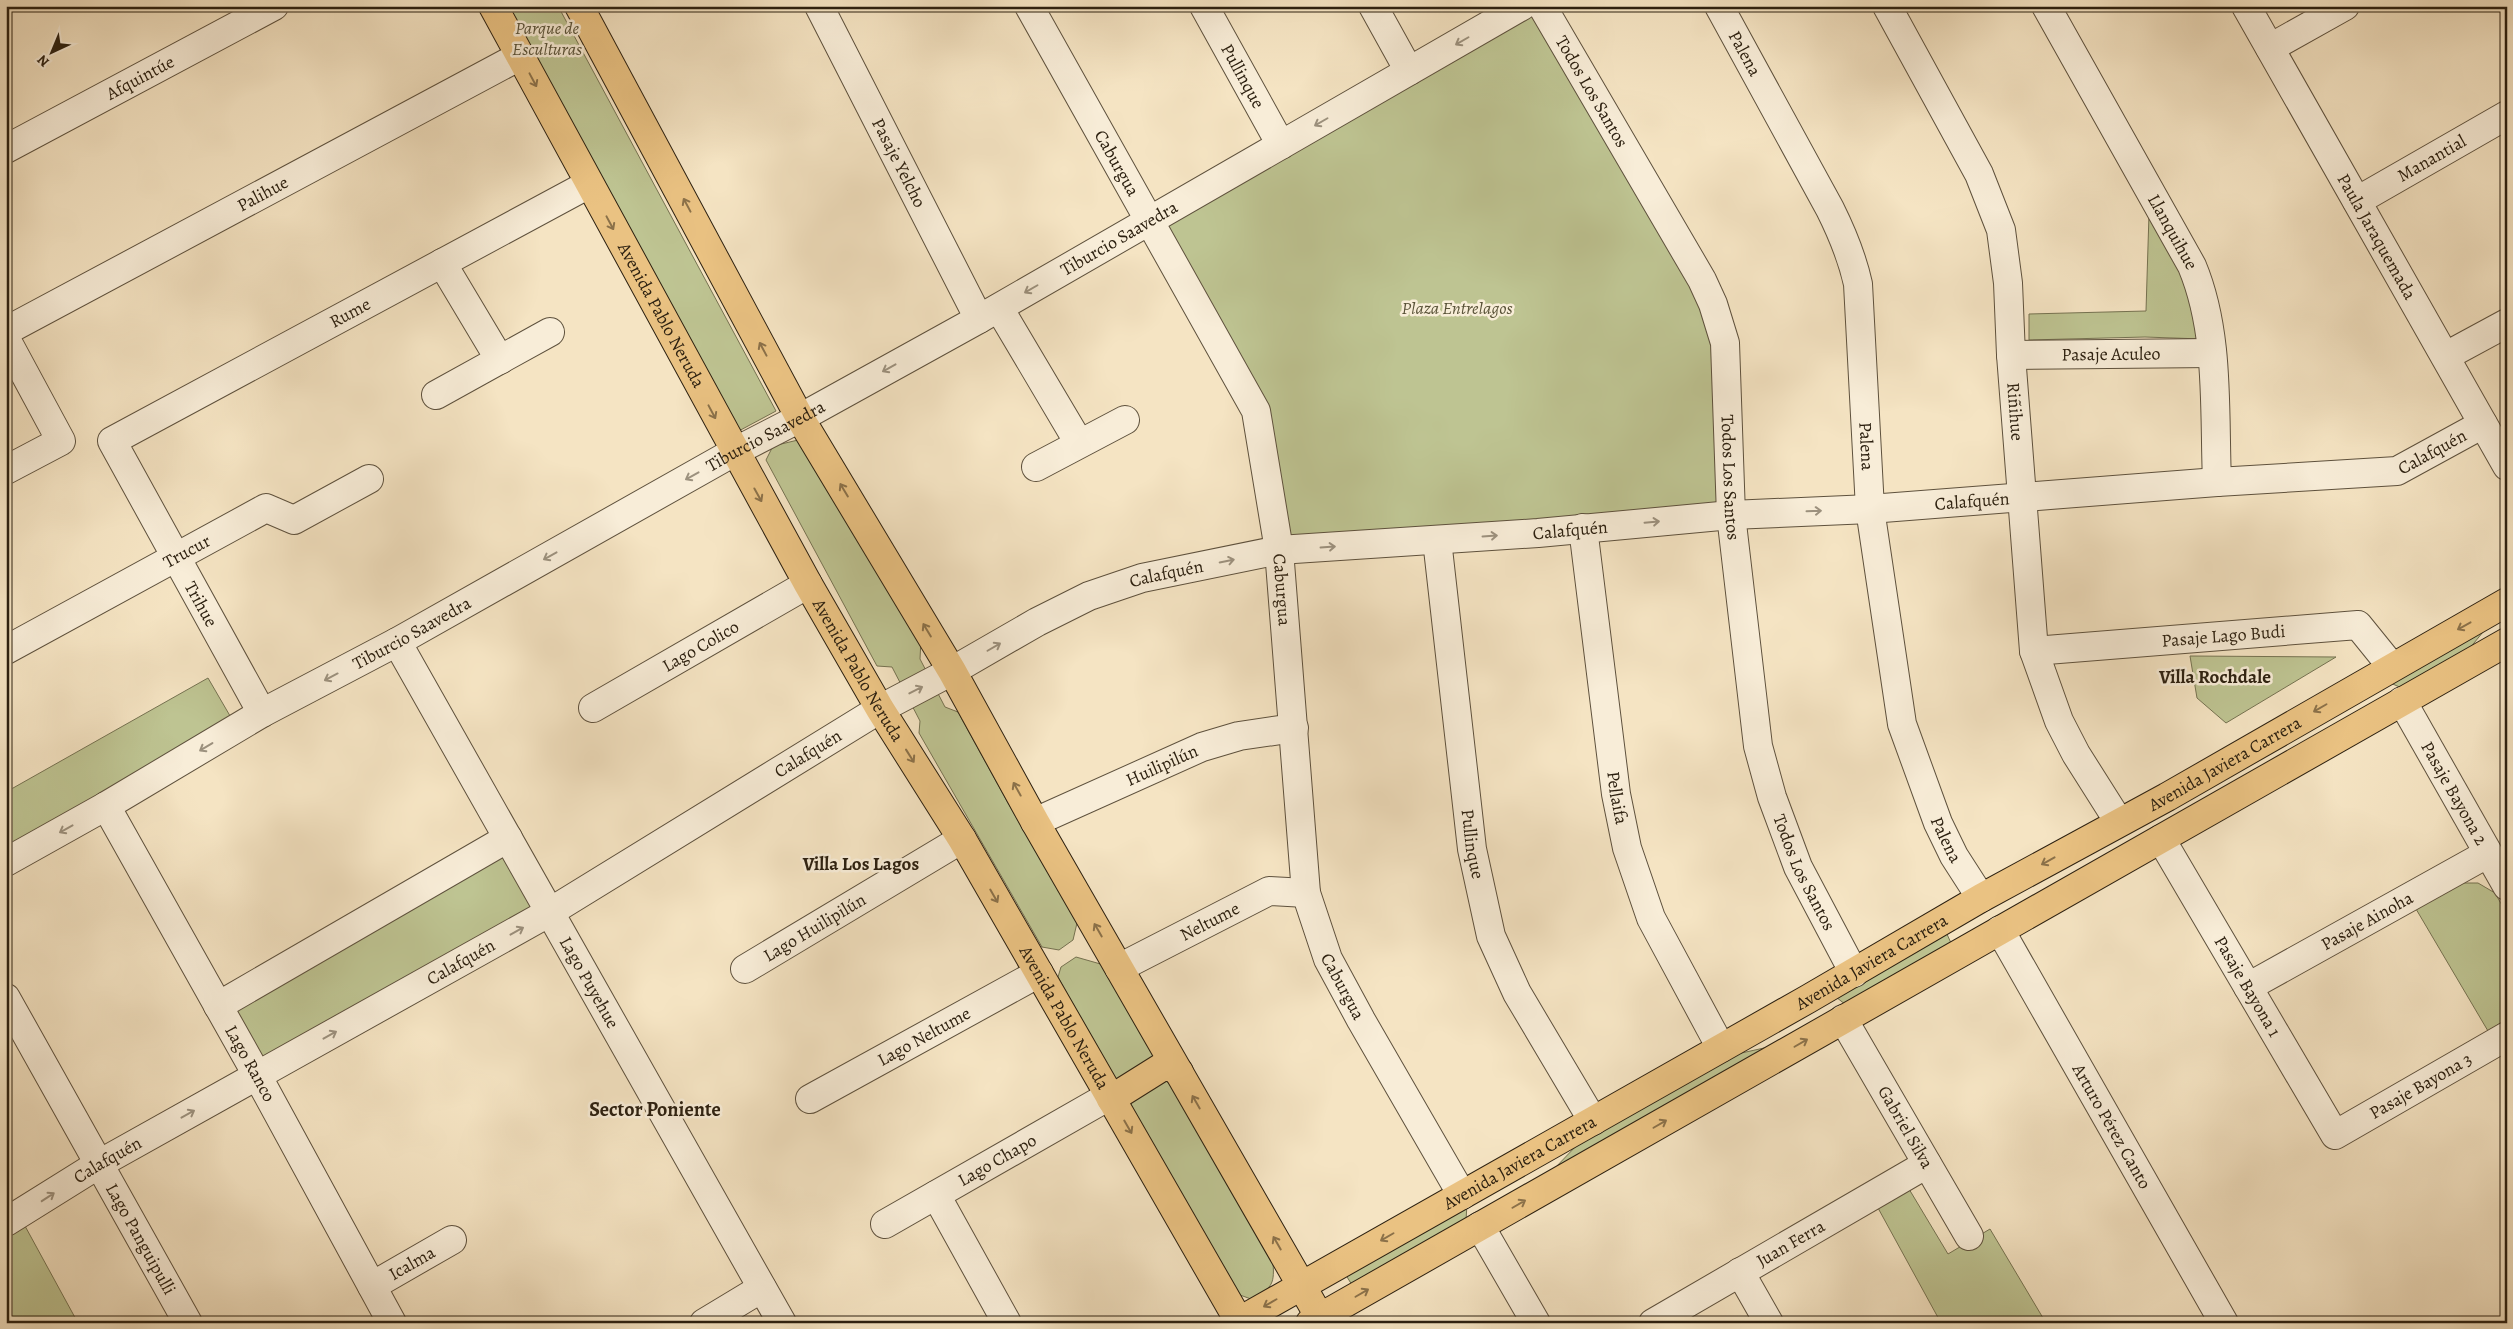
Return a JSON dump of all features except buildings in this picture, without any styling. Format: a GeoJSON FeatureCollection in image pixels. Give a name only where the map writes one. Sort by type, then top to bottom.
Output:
{"type":"FeatureCollection","features":[{"type":"Feature","properties":{"kind":"main road"},"geometry":{"type":"LineString","coordinates":[[579,6],[800,418],[952,671],[1035,822],[1301,1285],[1318,1321]]}},
{"type":"Feature","properties":{"kind":"main road","name":"Avenida Pablo Neruda"},"geometry":{"type":"LineString","coordinates":[[500,8],[520,56],[734,452],[808,584],[880,709],[962,839],[1239,1322]]}},
{"type":"Feature","properties":{"kind":"main road","name":"Avenida Javiera Carrera"},"geometry":{"type":"LineString","coordinates":[[1239,1322],[1301,1285],[1854,973],[1981,898],[2167,797],[2507,602]]}},
{"type":"Feature","properties":{"kind":"main road","name":"Avenida Javiera Carrera"},"geometry":{"type":"LineString","coordinates":[[1318,1321],[1480,1226],[2507,642]]}},
{"type":"Feature","properties":{"kind":"main road"},"geometry":{"type":"LineString","coordinates":[[2356,687],[2402,701]]}},
{"type":"Feature","properties":{"kind":"main road"},"geometry":{"type":"LineString","coordinates":[[2160,838],[2167,797]]}},
{"type":"Feature","properties":{"kind":"main road"},"geometry":{"type":"LineString","coordinates":[[2000,930],[2010,882]]}},
{"type":"Feature","properties":{"kind":"main road"},"geometry":{"type":"LineString","coordinates":[[1808,999],[1844,1019]]}},
{"type":"Feature","properties":{"kind":"main road"},"geometry":{"type":"LineString","coordinates":[[1110,1097],[1162,1068],[1171,1068],[1179,1072]]}},
{"type":"Feature","properties":{"kind":"main road"},"geometry":{"type":"LineString","coordinates":[[1471,1190],[1480,1226]]}},
{"type":"Feature","properties":{"kind":"street","name":"Afquintúe"},"geometry":{"type":"LineString","coordinates":[[6,149],[274,6]]}},
{"type":"Feature","properties":{"kind":"street","name":"Pasaje Yelcho"},"geometry":{"type":"LineString","coordinates":[[819,6],[989,313],[1079,443]]}},
{"type":"Feature","properties":{"kind":"street","name":"Caburgua"},"geometry":{"type":"LineString","coordinates":[[1029,6],[1256,411],[1279,550],[1306,893],[1328,958],[1361,1020],[1471,1190]]}},
{"type":"Feature","properties":{"kind":"street","name":"Pullinque"},"geometry":{"type":"LineString","coordinates":[[1204,6],[1281,145]]}},
{"type":"Feature","properties":{"kind":"street"},"geometry":{"type":"LineString","coordinates":[[1373,6],[1410,71]]}},
{"type":"Feature","properties":{"kind":"street","name":"Tiburcio Saavedra"},"geometry":{"type":"LineString","coordinates":[[9,854],[106,806],[262,713],[397,642],[734,452],[800,418],[989,313],[1150,222],[1522,6]]}},
{"type":"Feature","properties":{"kind":"street","name":"Todos Los Santos"},"geometry":{"type":"LineString","coordinates":[[1542,6],[1693,264],[1713,304],[1725,343],[1731,515],[1758,746],[1772,797],[1798,868],[1854,973]]}},
{"type":"Feature","properties":{"kind":"street","name":"Palena"},"geometry":{"type":"LineString","coordinates":[[1719,6],[1830,208],[1841,230],[1854,268],[1858,284],[1870,509],[1902,724],[1938,823],[1954,856],[1981,898]]}},
{"type":"Feature","properties":{"kind":"street","name":"Riñihue"},"geometry":{"type":"LineString","coordinates":[[1887,6],[1979,174],[1995,211],[2006,256],[2010,355],[2034,651],[2059,721],[2076,754],[2119,822]]}},
{"type":"Feature","properties":{"kind":"street","name":"Llanquihue"},"geometry":{"type":"LineString","coordinates":[[2046,6],[2192,266],[2206,305],[2212,353],[2217,482]]}},
{"type":"Feature","properties":{"kind":"street","name":"Paula Jaraquemada"},"geometry":{"type":"LineString","coordinates":[[2246,6],[2507,466]]}},
{"type":"Feature","properties":{"kind":"street"},"geometry":{"type":"LineString","coordinates":[[2270,48],[2345,6]]}},
{"type":"Feature","properties":{"kind":"street","name":"Palihue"},"geometry":{"type":"LineString","coordinates":[[6,331],[520,56]]}},
{"type":"Feature","properties":{"kind":"street","name":"Manantial"},"geometry":{"type":"LineString","coordinates":[[2357,201],[2507,115]]}},
{"type":"Feature","properties":{"kind":"street","name":"Rume"},"geometry":{"type":"LineString","coordinates":[[112,441],[589,184]]}},
{"type":"Feature","properties":{"kind":"street"},"geometry":{"type":"LineString","coordinates":[[442,263],[500,360]]}},
{"type":"Feature","properties":{"kind":"street"},"geometry":{"type":"LineString","coordinates":[[2446,356],[2507,323]]}},
{"type":"Feature","properties":{"kind":"street"},"geometry":{"type":"LineString","coordinates":[[436,395],[550,332]]}},
{"type":"Feature","properties":{"kind":"street"},"geometry":{"type":"LineString","coordinates":[[6,339],[61,441],[6,470]]}},
{"type":"Feature","properties":{"kind":"street","name":"Pasaje Aculeo"},"geometry":{"type":"LineString","coordinates":[[2010,355],[2212,353]]}},
{"type":"Feature","properties":{"kind":"street"},"geometry":{"type":"LineString","coordinates":[[1036,467],[1125,420]]}},
{"type":"Feature","properties":{"kind":"street","name":"Calafquén"},"geometry":{"type":"LineString","coordinates":[[6,1222],[99,1164],[550,912],[880,709],[952,671],[1037,622],[1090,596],[1142,578],[1279,550],[1437,540],[1731,515],[1870,509],[2217,482],[2397,471],[2483,424]]}},
{"type":"Feature","properties":{"kind":"street","name":"Trihue"},"geometry":{"type":"LineString","coordinates":[[112,441],[175,559],[262,713]]}},
{"type":"Feature","properties":{"kind":"street","name":"Trucur"},"geometry":{"type":"LineString","coordinates":[[6,650],[266,508],[294,520],[369,479]]}},
{"type":"Feature","properties":{"kind":"street","name":"Pellaifa"},"geometry":{"type":"LineString","coordinates":[[1583,528],[1616,794],[1627,848],[1651,918],[1721,1048]]}},
{"type":"Feature","properties":{"kind":"street","name":"Pullinque"},"geometry":{"type":"LineString","coordinates":[[1437,540],[1472,849],[1491,936],[1516,993],[1593,1121]]}},
{"type":"Feature","properties":{"kind":"street","name":"Lago Colico"},"geometry":{"type":"LineString","coordinates":[[593,708],[808,584]]}},
{"type":"Feature","properties":{"kind":"street","name":"Pasaje Lago Budi"},"geometry":{"type":"LineString","coordinates":[[2034,651],[2358,625],[2392,667]]}},
{"type":"Feature","properties":{"kind":"street","name":"Lago Puyehue"},"geometry":{"type":"LineString","coordinates":[[397,642],[782,1323]]}},
{"type":"Feature","properties":{"kind":"street","name":"Pasaje Bayona 2"},"geometry":{"type":"LineString","coordinates":[[2402,701],[2487,854],[2507,886]]}},
{"type":"Feature","properties":{"kind":"street","name":"Huilipilún"},"geometry":{"type":"LineString","coordinates":[[1035,822],[1202,747],[1239,736],[1294,728]]}},
{"type":"Feature","properties":{"kind":"street","name":"Lago Ranco"},"geometry":{"type":"LineString","coordinates":[[106,806],[257,1075],[392,1323]]}},
{"type":"Feature","properties":{"kind":"street"},"geometry":{"type":"LineString","coordinates":[[218,1006],[508,838]]}},
{"type":"Feature","properties":{"kind":"street","name":"Pasaje Bayona 1"},"geometry":{"type":"LineString","coordinates":[[2160,838],[2335,1135]]}},
{"type":"Feature","properties":{"kind":"street","name":"Lago Huilipilún"},"geometry":{"type":"LineString","coordinates":[[745,968],[962,839]]}},
{"type":"Feature","properties":{"kind":"street","name":"Pasaje Ainoha"},"geometry":{"type":"LineString","coordinates":[[2248,988],[2487,854]]}},
{"type":"Feature","properties":{"kind":"street","name":"Neltume"},"geometry":{"type":"LineString","coordinates":[[1119,968],[1269,891],[1306,893]]}},
{"type":"Feature","properties":{"kind":"street","name":"Arturo Pérez Canto"},"geometry":{"type":"LineString","coordinates":[[2000,930],[2215,1320]]}},
{"type":"Feature","properties":{"kind":"street","name":"Lago Neltume"},"geometry":{"type":"LineString","coordinates":[[810,1099],[1039,973]]}},
{"type":"Feature","properties":{"kind":"street","name":"Lago Panguipulli"},"geometry":{"type":"LineString","coordinates":[[6,998],[188,1323]]}},
{"type":"Feature","properties":{"kind":"street","name":"Gabriel Silva"},"geometry":{"type":"LineString","coordinates":[[1844,1019],[1969,1236]]}},
{"type":"Feature","properties":{"kind":"street","name":"Pasaje Bayona 3"},"geometry":{"type":"LineString","coordinates":[[2335,1135],[2507,1036]]}},
{"type":"Feature","properties":{"kind":"street","name":"Lago Chapo"},"geometry":{"type":"LineString","coordinates":[[885,1224],[1110,1097]]}},
{"type":"Feature","properties":{"kind":"street","name":"Juan Ferra"},"geometry":{"type":"LineString","coordinates":[[1652,1323],[1927,1164]]}},
{"type":"Feature","properties":{"kind":"street"},"geometry":{"type":"LineString","coordinates":[[936,1195],[1007,1323]]}},
{"type":"Feature","properties":{"kind":"street"},"geometry":{"type":"LineString","coordinates":[[1480,1226],[1536,1323]]}},
{"type":"Feature","properties":{"kind":"street","name":"Icalma"},"geometry":{"type":"LineString","coordinates":[[372,1286],[452,1240]]}},
{"type":"Feature","properties":{"kind":"street"},"geometry":{"type":"LineString","coordinates":[[1740,1272],[1769,1323]]}},
{"type":"Feature","properties":{"kind":"street"},"geometry":{"type":"LineString","coordinates":[[704,1323],[762,1288]]}},
{"type":"Feature","properties":{"kind":"green space","name":"Parque de Esculturas"},"geometry":{"type":"Polygon","coordinates":[[[502,6],[558,6],[776,411],[735,433],[502,6]]]}},
{"type":"Feature","properties":{"kind":"green space","name":"Plaza Entrelagos"},"geometry":{"type":"Polygon","coordinates":[[[1533,14],[1703,302],[1716,347],[1719,504],[1289,537],[1268,407],[1166,226],[1533,14]]]}},
{"type":"Feature","properties":{"kind":"green space"},"geometry":{"type":"Polygon","coordinates":[[[2149,214],[2201,299],[2202,339],[2145,337],[2029,340],[2029,314],[2146,311],[2149,214]]]}},
{"type":"Feature","properties":{"kind":"green space"},"geometry":{"type":"Polygon","coordinates":[[[798,440],[921,639],[920,659],[945,707],[958,712],[1077,923],[1073,940],[1059,950],[1042,947],[919,733],[920,721],[892,667],[877,666],[766,460],[773,446],[798,440]]]}},
{"type":"Feature","properties":{"kind":"green space"},"geometry":{"type":"Polygon","coordinates":[[[2492,621],[2465,654],[2404,689],[2386,681],[2492,621]]]}},
{"type":"Feature","properties":{"kind":"green space"},"geometry":{"type":"Polygon","coordinates":[[[2190,656],[2336,657],[2226,723],[2197,698],[2190,656]]]}},
{"type":"Feature","properties":{"kind":"green space"},"geometry":{"type":"Polygon","coordinates":[[[208,678],[233,721],[6,850],[6,792],[208,678]]]}},
{"type":"Feature","properties":{"kind":"green space"},"geometry":{"type":"Polygon","coordinates":[[[503,847],[535,906],[265,1061],[229,1006],[503,847]]]}},
{"type":"Feature","properties":{"kind":"green space"},"geometry":{"type":"Polygon","coordinates":[[[2463,883],[2478,883],[2495,893],[2507,914],[2507,1019],[2488,1031],[2416,909],[2463,883]]]}},
{"type":"Feature","properties":{"kind":"green space"},"geometry":{"type":"Polygon","coordinates":[[[1946,932],[1951,943],[1846,1005],[1836,997],[1946,932]]]}},
{"type":"Feature","properties":{"kind":"green space"},"geometry":{"type":"Polygon","coordinates":[[[1076,957],[1104,965],[1273,1263],[1273,1277],[1270,1286],[1251,1299],[1240,1295],[1058,977],[1061,967],[1076,957]]]}},
{"type":"Feature","properties":{"kind":"green space"},"geometry":{"type":"Polygon","coordinates":[[[1773,1046],[1553,1170],[1579,1143],[1737,1054],[1773,1046]]]}},
{"type":"Feature","properties":{"kind":"green space"},"geometry":{"type":"Polygon","coordinates":[[[1909,1189],[1948,1254],[1990,1229],[2046,1323],[1941,1323],[1878,1208],[1909,1189]]]}},
{"type":"Feature","properties":{"kind":"green space"},"geometry":{"type":"Polygon","coordinates":[[[1467,1203],[1466,1221],[1352,1285],[1344,1272],[1467,1203]]]}},
{"type":"Feature","properties":{"kind":"green space"},"geometry":{"type":"Polygon","coordinates":[[[25,1226],[78,1323],[6,1323],[6,1236],[25,1226]]]}},
{"type":"Feature","properties":{"kind":"district","name":"Villa Rochdale"},"geometry":{"type":"Point","coordinates":[2215,677]}},
{"type":"Feature","properties":{"kind":"district","name":"Villa Los Lagos"},"geometry":{"type":"Point","coordinates":[861,864]}},
{"type":"Feature","properties":{"kind":"district","name":"Sector Poniente"},"geometry":{"type":"Point","coordinates":[655,1109]}}]}
